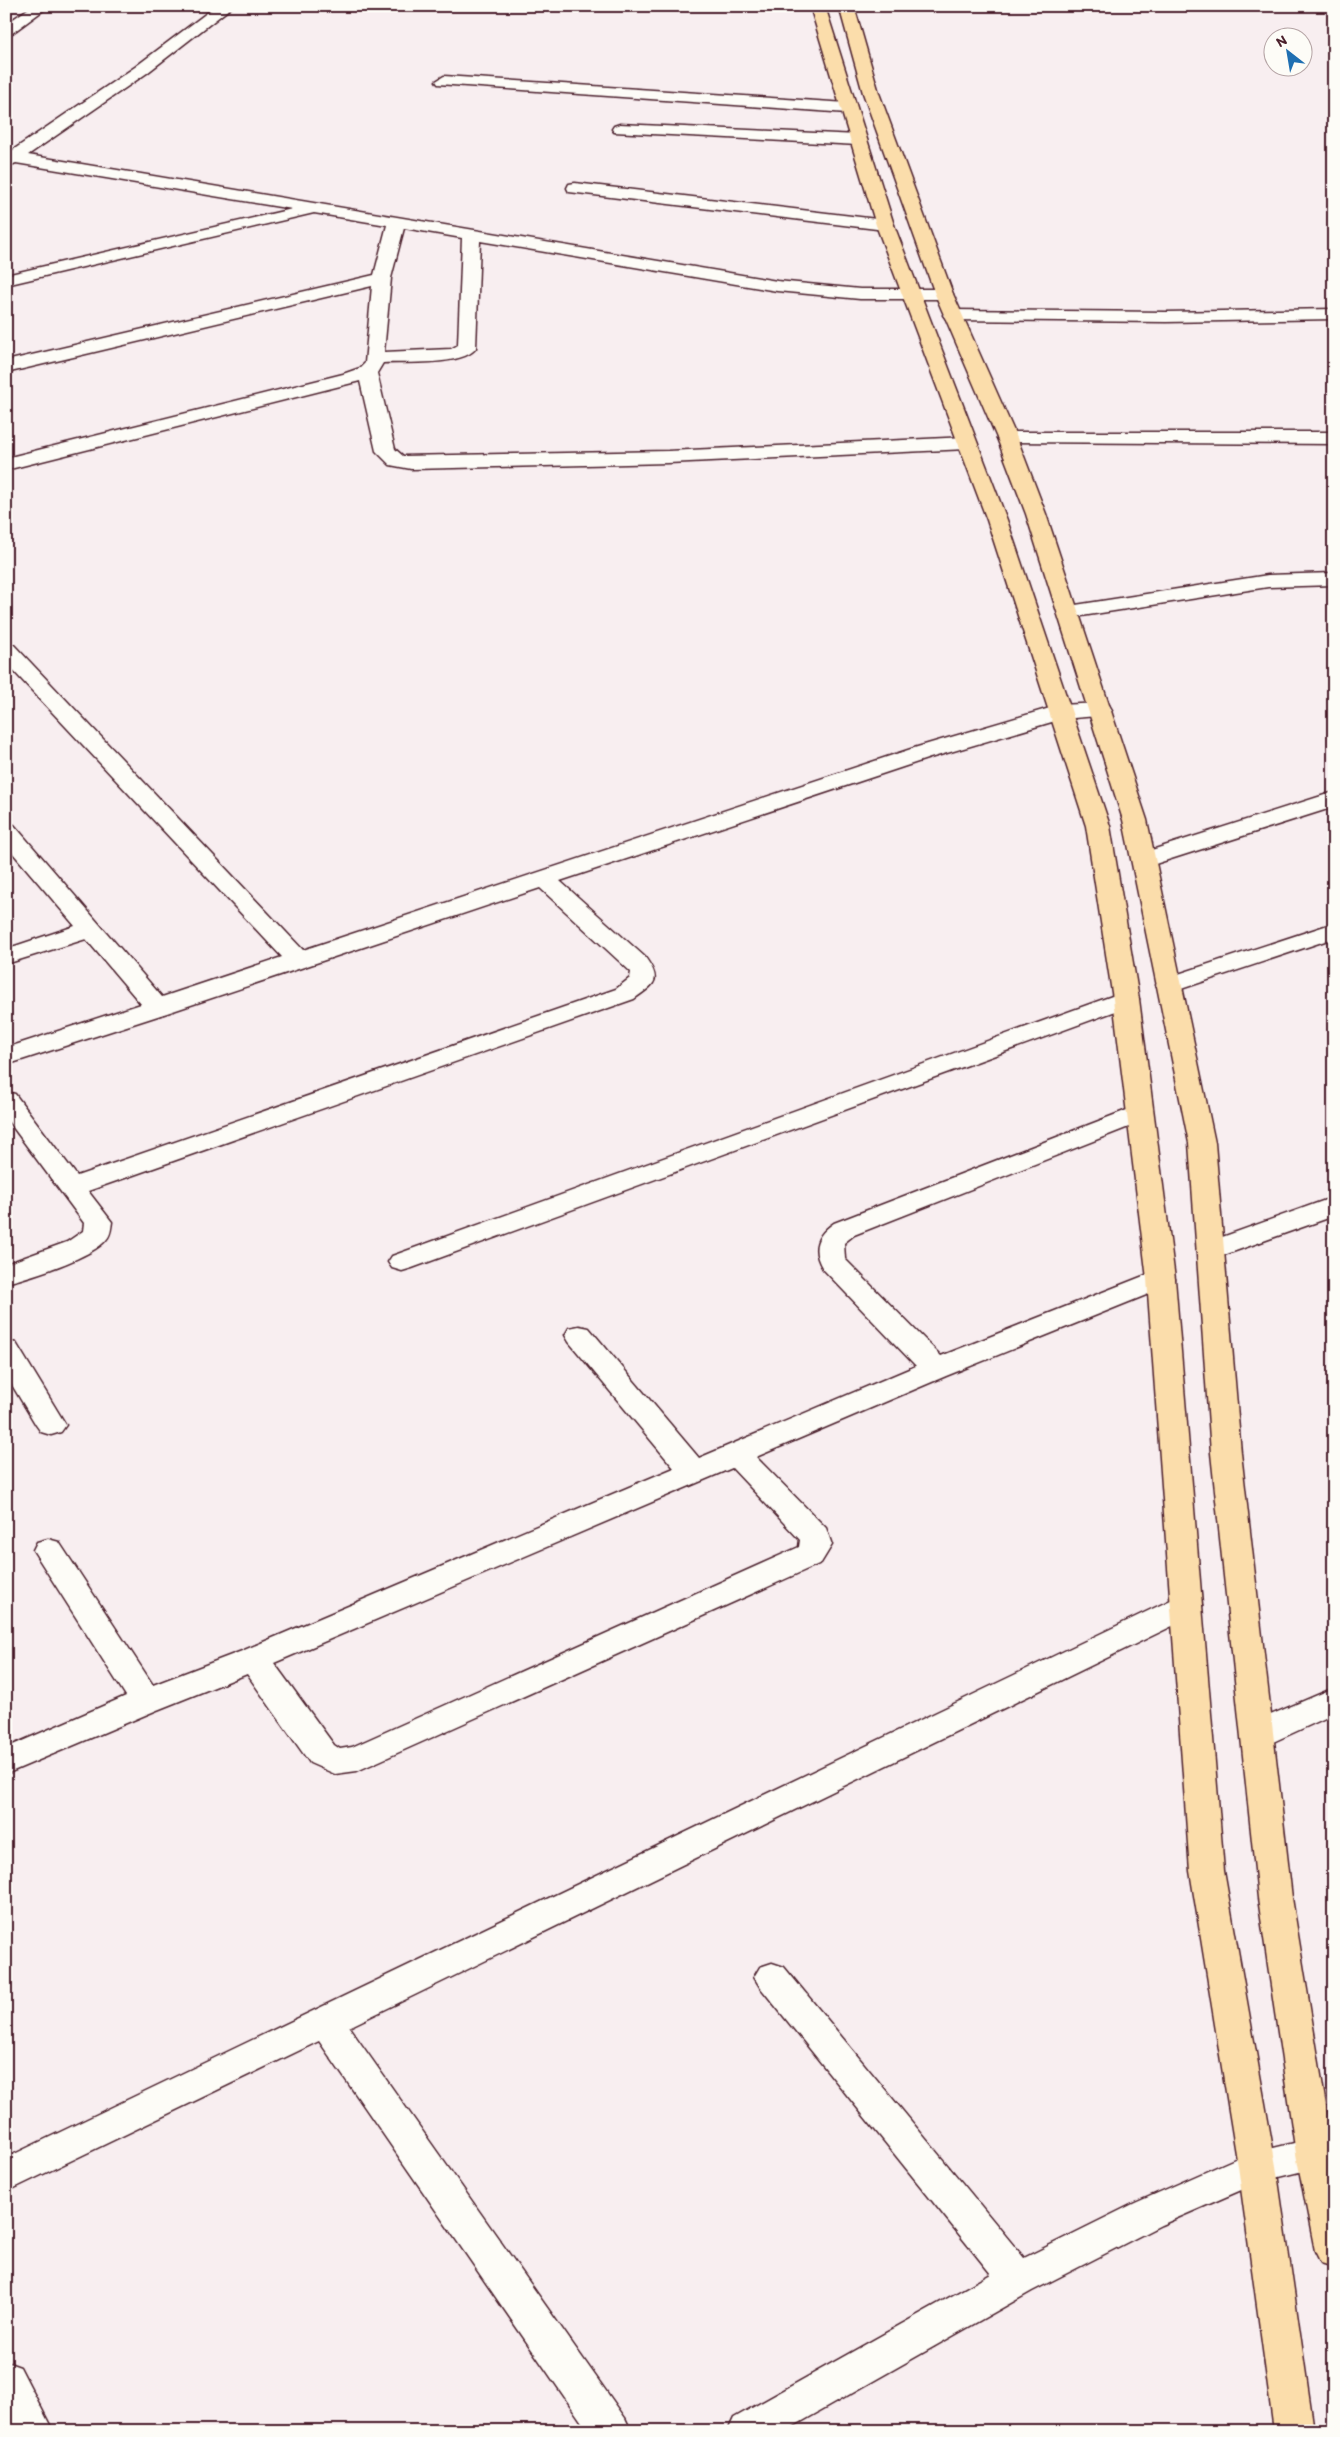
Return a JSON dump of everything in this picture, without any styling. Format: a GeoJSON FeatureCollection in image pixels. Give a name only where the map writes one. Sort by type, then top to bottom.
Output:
{"type":"FeatureCollection","features":[{"type":"Feature","properties":{"kind":"highway"},"geometry":{"type":"LineString","coordinates":[[817,6],[884,225],[997,520],[1098,826],[1126,999],[1161,1279],[1207,1871],[1257,2166],[1294,2431]]}},
{"type":"Feature","properties":{"kind":"highway"},"geometry":{"type":"LineString","coordinates":[[846,6],[871,93],[948,304],[1007,438],[1070,612],[1135,820],[1144,860],[1202,1143],[1226,1453],[1276,1898],[1315,2154],[1334,2251]]}},
{"type":"Feature","properties":{"kind":"street"},"geometry":{"type":"LineString","coordinates":[[6,32],[42,6]]}},
{"type":"Feature","properties":{"kind":"street"},"geometry":{"type":"LineString","coordinates":[[8,159],[140,70],[226,6]]}},
{"type":"Feature","properties":{"kind":"street"},"geometry":{"type":"LineString","coordinates":[[444,81],[847,108]]}},
{"type":"Feature","properties":{"kind":"street"},"geometry":{"type":"LineString","coordinates":[[620,129],[858,140]]}},
{"type":"Feature","properties":{"kind":"street"},"geometry":{"type":"LineString","coordinates":[[8,159],[318,208],[777,286],[860,294],[910,294],[948,304],[1166,317],[1334,314]]}},
{"type":"Feature","properties":{"kind":"street"},"geometry":{"type":"LineString","coordinates":[[576,188],[884,225]]}},
{"type":"Feature","properties":{"kind":"street"},"geometry":{"type":"LineString","coordinates":[[6,280],[318,208]]}},
{"type":"Feature","properties":{"kind":"street"},"geometry":{"type":"LineString","coordinates":[[396,222],[382,278],[371,365],[386,451],[397,461],[411,463],[668,457],[967,443]]}},
{"type":"Feature","properties":{"kind":"street"},"geometry":{"type":"LineString","coordinates":[[6,464],[350,378],[371,365],[455,354],[467,348],[471,235]]}},
{"type":"Feature","properties":{"kind":"street"},"geometry":{"type":"LineString","coordinates":[[6,367],[382,278]]}},
{"type":"Feature","properties":{"kind":"street"},"geometry":{"type":"LineString","coordinates":[[1007,438],[1334,438]]}},
{"type":"Feature","properties":{"kind":"street"},"geometry":{"type":"LineString","coordinates":[[1070,612],[1268,581],[1334,579]]}},
{"type":"Feature","properties":{"kind":"street"},"geometry":{"type":"LineString","coordinates":[[6,650],[298,960]]}},
{"type":"Feature","properties":{"kind":"street"},"geometry":{"type":"LineString","coordinates":[[6,1057],[913,756],[1060,712],[1101,710]]}},
{"type":"Feature","properties":{"kind":"street"},"geometry":{"type":"LineString","coordinates":[[1144,860],[1334,799]]}},
{"type":"Feature","properties":{"kind":"street"},"geometry":{"type":"LineString","coordinates":[[6,830],[158,1008]]}},
{"type":"Feature","properties":{"kind":"street"},"geometry":{"type":"LineString","coordinates":[[72,1187],[624,994],[644,980],[643,972],[636,962],[543,878]]}},
{"type":"Feature","properties":{"kind":"street"},"geometry":{"type":"LineString","coordinates":[[6,957],[92,929]]}},
{"type":"Feature","properties":{"kind":"street"},"geometry":{"type":"LineString","coordinates":[[1169,985],[1334,930]]}},
{"type":"Feature","properties":{"kind":"street"},"geometry":{"type":"LineString","coordinates":[[402,1262],[1126,999]]}},
{"type":"Feature","properties":{"kind":"street"},"geometry":{"type":"LineString","coordinates":[[6,1100],[98,1222],[96,1235],[77,1248],[6,1274]]}},
{"type":"Feature","properties":{"kind":"street"},"geometry":{"type":"LineString","coordinates":[[936,1369],[833,1263],[828,1253],[828,1245],[832,1236],[844,1229],[1140,1113]]}},
{"type":"Feature","properties":{"kind":"street"},"geometry":{"type":"LineString","coordinates":[[1210,1251],[1334,1206]]}},
{"type":"Feature","properties":{"kind":"street"},"geometry":{"type":"LineString","coordinates":[[6,1762],[146,1701],[253,1659],[936,1369],[1161,1279]]}},
{"type":"Feature","properties":{"kind":"street"},"geometry":{"type":"LineString","coordinates":[[579,1335],[694,1472]]}},
{"type":"Feature","properties":{"kind":"street"},"geometry":{"type":"LineString","coordinates":[[6,1350],[51,1425]]}},
{"type":"Feature","properties":{"kind":"street"},"geometry":{"type":"LineString","coordinates":[[253,1659],[322,1754],[335,1762],[358,1759],[810,1555],[817,1545],[814,1536],[736,1454]]}},
{"type":"Feature","properties":{"kind":"street"},"geometry":{"type":"LineString","coordinates":[[48,1550],[146,1701]]}},
{"type":"Feature","properties":{"kind":"street"},"geometry":{"type":"LineString","coordinates":[[6,2176],[1186,1606]]}},
{"type":"Feature","properties":{"kind":"street"},"geometry":{"type":"LineString","coordinates":[[1259,1734],[1334,1700]]}},
{"type":"Feature","properties":{"kind":"street"},"geometry":{"type":"LineString","coordinates":[[772,1977],[1018,2279]]}},
{"type":"Feature","properties":{"kind":"street"},"geometry":{"type":"LineString","coordinates":[[326,2021],[611,2431]]}},
{"type":"Feature","properties":{"kind":"street"},"geometry":{"type":"LineString","coordinates":[[748,2431],[1018,2279],[1148,2214],[1257,2166],[1315,2154]]}},
{"type":"Feature","properties":{"kind":"street"},"geometry":{"type":"LineString","coordinates":[[6,2380],[32,2431]]}}]}
